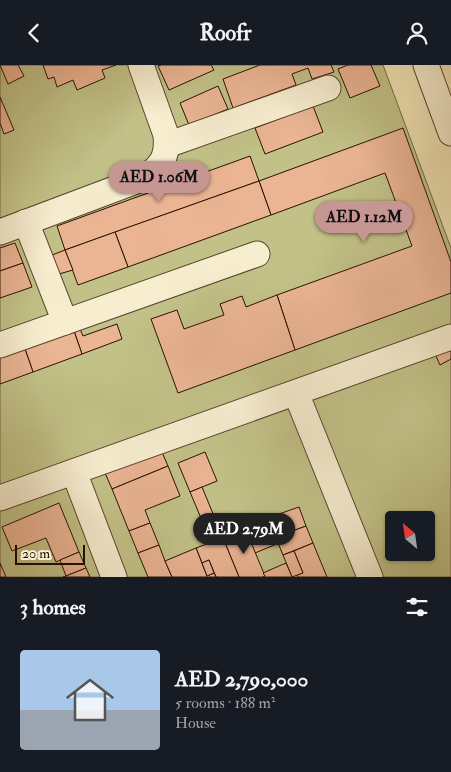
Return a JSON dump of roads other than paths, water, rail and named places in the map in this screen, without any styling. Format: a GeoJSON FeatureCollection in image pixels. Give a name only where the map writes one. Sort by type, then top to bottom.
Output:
{"type":"FeatureCollection","features":[{"type":"Feature","properties":{"kind":"street"},"geometry":{"type":"LineString","coordinates":[[0,232],[144,178],[156,170],[164,159],[167,145],[166,135],[140,65]]}},
{"type":"Feature","properties":{"kind":"street"},"geometry":{"type":"LineString","coordinates":[[426,65],[451,133]]}},
{"type":"Feature","properties":{"kind":"street"},"geometry":{"type":"LineString","coordinates":[[167,145],[328,88]]}},
{"type":"Feature","properties":{"kind":"street"},"geometry":{"type":"LineString","coordinates":[[26,223],[65,322]]}},
{"type":"Feature","properties":{"kind":"street"},"geometry":{"type":"LineString","coordinates":[[0,345],[257,254]]}},
{"type":"Feature","properties":{"kind":"street"},"geometry":{"type":"LineString","coordinates":[[0,499],[451,337]]}},
{"type":"Feature","properties":{"kind":"street"},"geometry":{"type":"LineString","coordinates":[[296,393],[370,577]]}},
{"type":"Feature","properties":{"kind":"street"},"geometry":{"type":"LineString","coordinates":[[74,472],[114,577]]}}]}
